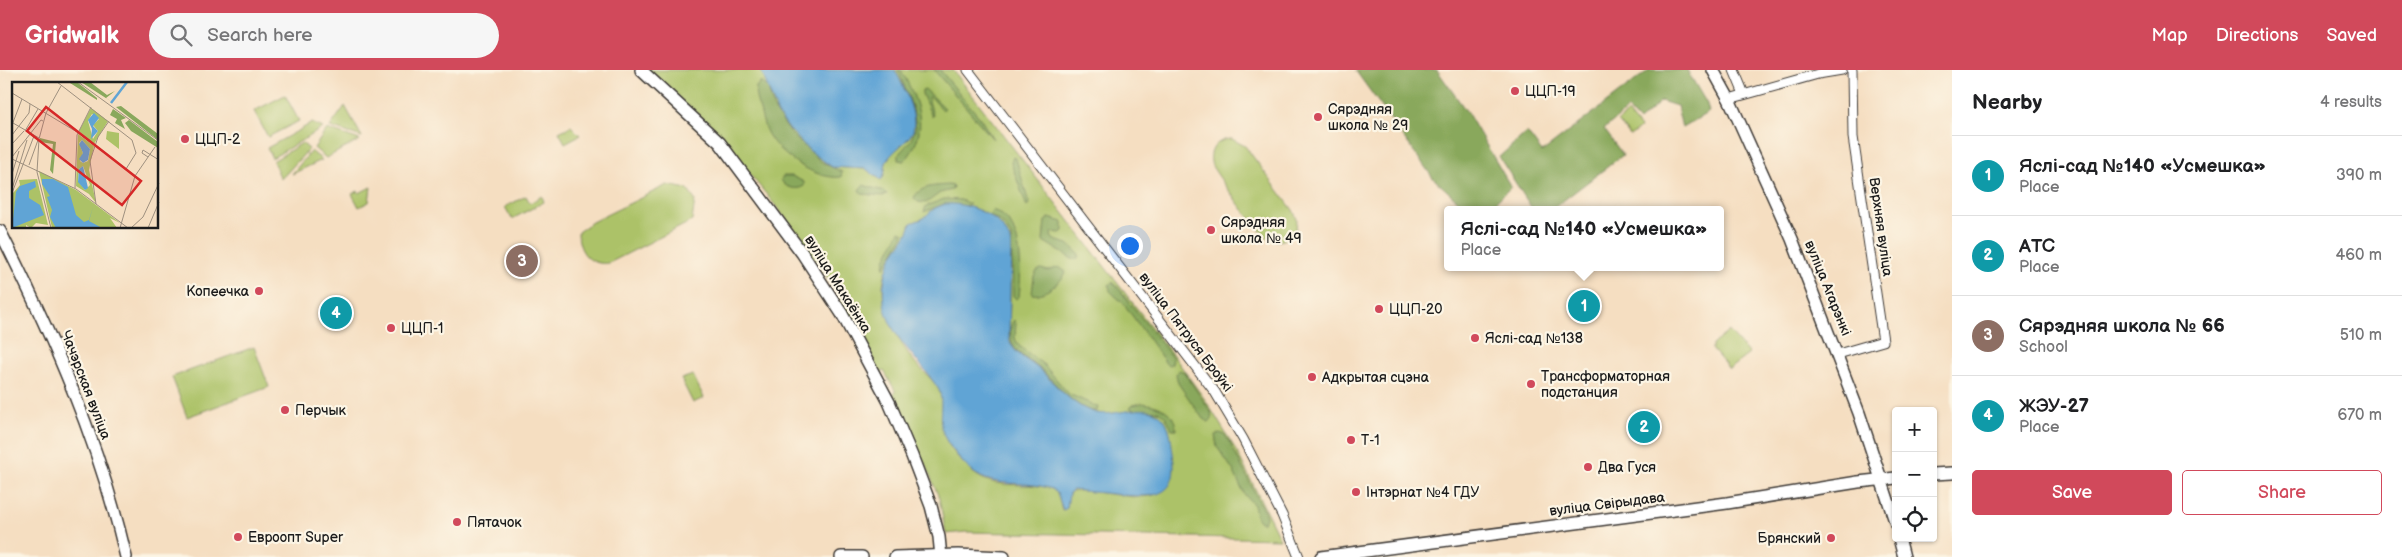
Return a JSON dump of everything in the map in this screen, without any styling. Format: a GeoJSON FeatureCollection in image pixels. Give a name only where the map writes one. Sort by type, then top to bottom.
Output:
{"type":"FeatureCollection","features":[{"type":"Feature","properties":{"kind":"main road","name":"вуліца Макаёнка"},"geometry":{"type":"LineString","coordinates":[[641,70],[720,143],[802,253],[842,314],[889,402],[912,456],[931,506],[939,537],[941,557]]}},
{"type":"Feature","properties":{"kind":"main road","name":"вуліца Агарэнкі"},"geometry":{"type":"LineString","coordinates":[[1713,70],[1729,99],[1792,239],[1838,354],[1892,511]]}},
{"type":"Feature","properties":{"kind":"main road","name":"Чачэрская вуліца"},"geometry":{"type":"LineString","coordinates":[[0,231],[55,343],[72,385],[94,444],[126,557]]}},
{"type":"Feature","properties":{"kind":"main road"},"geometry":{"type":"LineString","coordinates":[[1937,474],[1952,473]]}},
{"type":"Feature","properties":{"kind":"main road","name":"вуліца Свірыдава"},"geometry":{"type":"LineString","coordinates":[[1321,557],[1727,503],[1892,479]]}},
{"type":"Feature","properties":{"kind":"main road"},"geometry":{"type":"LineString","coordinates":[[1901,542],[1904,557]]}},
{"type":"Feature","properties":{"kind":"main road"},"geometry":{"type":"LineString","coordinates":[[841,557],[862,557]]}},
{"type":"Feature","properties":{"kind":"main road"},"geometry":{"type":"LineString","coordinates":[[895,557],[1004,557]]}},
{"type":"Feature","properties":{"kind":"street","name":"вуліца Пятруся Броўкі"},"geometry":{"type":"LineString","coordinates":[[968,70],[1215,392],[1243,438],[1278,506],[1299,557]]}},
{"type":"Feature","properties":{"kind":"street"},"geometry":{"type":"LineString","coordinates":[[1734,70],[1744,94]]}},
{"type":"Feature","properties":{"kind":"street"},"geometry":{"type":"LineString","coordinates":[[1729,99],[1817,72],[1842,70]]}},
{"type":"Feature","properties":{"kind":"street","name":"Верхняя вуліца"},"geometry":{"type":"LineString","coordinates":[[1838,354],[1883,341],[1853,137],[1852,70]]}},
{"type":"Feature","properties":{"kind":"green space"},"geometry":{"type":"Polygon","coordinates":[[[647,70],[761,70],[781,119],[824,162],[832,167],[866,169],[881,180],[888,159],[909,137],[914,127],[914,119],[909,101],[895,70],[953,70],[1173,355],[1206,401],[1236,450],[1280,539],[966,532],[946,534],[939,498],[925,463],[913,450],[891,396],[896,392],[884,371],[879,374],[846,309],[827,277],[784,217],[738,161],[647,70]],[[945,204],[922,219],[911,223],[905,239],[888,268],[883,285],[883,295],[888,315],[902,344],[939,390],[943,434],[956,455],[973,473],[986,480],[995,483],[1052,489],[1057,493],[1062,510],[1067,508],[1068,495],[1072,491],[1142,497],[1156,494],[1167,487],[1173,473],[1172,450],[1169,430],[1161,416],[1157,413],[1143,410],[1104,414],[1088,410],[1066,396],[1011,344],[1009,338],[1011,246],[1008,236],[995,220],[986,214],[976,209],[955,204],[945,204]]]}},
{"type":"Feature","properties":{"kind":"green space"},"geometry":{"type":"Polygon","coordinates":[[[898,70],[901,70],[914,97],[920,126],[912,152],[904,161],[898,160],[898,155],[911,140],[916,127],[913,109],[898,70]]]}},
{"type":"Feature","properties":{"kind":"green space"},"geometry":{"type":"Polygon","coordinates":[[[934,70],[940,70],[980,118],[993,139],[934,70]]]}},
{"type":"Feature","properties":{"kind":"green space"},"geometry":{"type":"Polygon","coordinates":[[[1355,70],[1437,70],[1467,112],[1511,187],[1492,206],[1464,206],[1433,178],[1355,70]]]}},
{"type":"Feature","properties":{"kind":"green space"},"geometry":{"type":"Polygon","coordinates":[[[1649,70],[1687,70],[1707,104],[1709,112],[1682,128],[1677,106],[1661,101],[1639,121],[1628,109],[1604,129],[1623,155],[1556,206],[1530,206],[1499,157],[1527,132],[1542,152],[1649,70]]]}},
{"type":"Feature","properties":{"kind":"green space"},"geometry":{"type":"Polygon","coordinates":[[[760,82],[768,87],[773,107],[791,134],[823,163],[842,172],[841,177],[831,177],[810,171],[790,159],[775,144],[766,130],[756,98],[756,87],[760,82]]]}},
{"type":"Feature","properties":{"kind":"green space"},"geometry":{"type":"Polygon","coordinates":[[[925,89],[945,108],[943,110],[931,97],[928,97],[932,117],[922,94],[922,90],[925,89]]]}},
{"type":"Feature","properties":{"kind":"green space"},"geometry":{"type":"Polygon","coordinates":[[[285,95],[299,121],[268,137],[254,111],[285,95]]]}},
{"type":"Feature","properties":{"kind":"green space"},"geometry":{"type":"Polygon","coordinates":[[[345,106],[362,137],[330,127],[345,106]]]}},
{"type":"Feature","properties":{"kind":"green space"},"geometry":{"type":"Polygon","coordinates":[[[1628,113],[1640,128],[1630,136],[1618,121],[1628,113]]]}},
{"type":"Feature","properties":{"kind":"green space"},"geometry":{"type":"Polygon","coordinates":[[[312,123],[323,128],[272,158],[267,148],[312,123]]]}},
{"type":"Feature","properties":{"kind":"green space"},"geometry":{"type":"Polygon","coordinates":[[[571,126],[580,135],[565,143],[559,132],[571,126]]]}},
{"type":"Feature","properties":{"kind":"green space"},"geometry":{"type":"Polygon","coordinates":[[[327,129],[360,140],[326,158],[314,148],[327,129]]]}},
{"type":"Feature","properties":{"kind":"green space"},"geometry":{"type":"Polygon","coordinates":[[[1232,139],[1245,146],[1293,210],[1297,219],[1296,229],[1285,239],[1278,241],[1270,239],[1258,228],[1212,166],[1211,155],[1214,147],[1221,141],[1232,139]]]}},
{"type":"Feature","properties":{"kind":"green space"},"geometry":{"type":"Polygon","coordinates":[[[302,143],[309,149],[281,179],[273,161],[302,143]]]}},
{"type":"Feature","properties":{"kind":"green space"},"geometry":{"type":"Polygon","coordinates":[[[311,151],[322,160],[292,174],[311,151]]]}},
{"type":"Feature","properties":{"kind":"green space"},"geometry":{"type":"Polygon","coordinates":[[[1013,157],[1016,159],[1029,203],[1027,207],[1011,163],[1013,157]]]}},
{"type":"Feature","properties":{"kind":"green space"},"geometry":{"type":"Polygon","coordinates":[[[783,176],[792,176],[804,182],[804,186],[801,188],[788,187],[781,180],[783,176]]]}},
{"type":"Feature","properties":{"kind":"green space"},"geometry":{"type":"Polygon","coordinates":[[[667,185],[687,189],[695,200],[692,221],[609,263],[596,262],[586,256],[580,245],[578,232],[592,222],[667,185]]]}},
{"type":"Feature","properties":{"kind":"green space"},"geometry":{"type":"Polygon","coordinates":[[[863,185],[884,191],[887,194],[883,196],[862,194],[859,190],[863,185]]]}},
{"type":"Feature","properties":{"kind":"green space"},"geometry":{"type":"Polygon","coordinates":[[[953,186],[952,190],[940,193],[926,203],[918,202],[914,198],[925,188],[953,186]]]}},
{"type":"Feature","properties":{"kind":"green space"},"geometry":{"type":"Polygon","coordinates":[[[371,187],[369,202],[359,207],[352,194],[371,187]]]}},
{"type":"Feature","properties":{"kind":"green space"},"geometry":{"type":"Polygon","coordinates":[[[526,196],[530,203],[542,196],[544,202],[512,219],[505,207],[526,196]]]}},
{"type":"Feature","properties":{"kind":"green space"},"geometry":{"type":"Polygon","coordinates":[[[944,199],[961,200],[970,204],[965,206],[944,204],[924,212],[926,206],[944,199]]]}},
{"type":"Feature","properties":{"kind":"green space"},"geometry":{"type":"Polygon","coordinates":[[[992,210],[1002,215],[1010,224],[1019,247],[1021,273],[1019,297],[1016,299],[1013,296],[1011,236],[1004,225],[990,215],[992,210]]]}},
{"type":"Feature","properties":{"kind":"green space"},"geometry":{"type":"Polygon","coordinates":[[[1049,218],[1063,222],[1063,231],[1060,233],[1053,232],[1051,236],[1054,240],[1068,244],[1079,254],[1078,259],[1072,259],[1043,241],[1045,221],[1049,218]]]}},
{"type":"Feature","properties":{"kind":"green space"},"geometry":{"type":"Polygon","coordinates":[[[900,231],[904,233],[903,237],[884,268],[885,259],[900,231]]]}},
{"type":"Feature","properties":{"kind":"green space"},"geometry":{"type":"Polygon","coordinates":[[[1059,267],[1066,272],[1061,280],[1047,291],[1032,294],[1034,276],[1037,271],[1041,269],[1048,271],[1059,267]]]}},
{"type":"Feature","properties":{"kind":"green space"},"geometry":{"type":"Polygon","coordinates":[[[1112,282],[1173,358],[1172,364],[1167,365],[1124,304],[1110,291],[1109,285],[1112,282]]]}},
{"type":"Feature","properties":{"kind":"green space"},"geometry":{"type":"Polygon","coordinates":[[[1014,320],[1016,323],[1015,338],[1018,345],[1044,365],[1069,394],[1098,407],[1097,411],[1082,407],[1066,395],[1039,368],[1018,352],[1013,345],[1011,336],[1011,325],[1014,320]]]}},
{"type":"Feature","properties":{"kind":"green space"},"geometry":{"type":"Polygon","coordinates":[[[1729,331],[1749,354],[1729,369],[1712,349],[1712,345],[1729,331]]]}},
{"type":"Feature","properties":{"kind":"green space"},"geometry":{"type":"Polygon","coordinates":[[[254,347],[269,387],[187,417],[172,377],[254,347]]]}},
{"type":"Feature","properties":{"kind":"green space"},"geometry":{"type":"Polygon","coordinates":[[[1179,370],[1184,372],[1211,412],[1212,419],[1209,422],[1203,419],[1178,383],[1176,374],[1179,370]]]}},
{"type":"Feature","properties":{"kind":"green space"},"geometry":{"type":"Polygon","coordinates":[[[693,375],[704,398],[693,403],[681,379],[693,375]]]}},
{"type":"Feature","properties":{"kind":"green space"},"geometry":{"type":"Polygon","coordinates":[[[1142,403],[1154,405],[1165,410],[1173,418],[1176,430],[1172,430],[1163,414],[1158,411],[1142,411],[1130,408],[1132,405],[1142,403]]]}},
{"type":"Feature","properties":{"kind":"green space"},"geometry":{"type":"Polygon","coordinates":[[[1220,433],[1225,435],[1231,445],[1265,513],[1264,522],[1260,522],[1257,518],[1254,505],[1244,494],[1233,470],[1217,447],[1215,435],[1220,433]]]}},
{"type":"Feature","properties":{"kind":"water"},"geometry":{"type":"Polygon","coordinates":[[[761,70],[895,70],[906,92],[912,110],[914,127],[912,133],[888,159],[881,180],[866,169],[832,167],[810,151],[778,114],[761,70]]]}},
{"type":"Feature","properties":{"kind":"water"},"geometry":{"type":"Polygon","coordinates":[[[945,204],[965,206],[986,214],[1003,228],[1008,236],[1011,246],[1009,338],[1017,353],[1040,370],[1073,401],[1088,410],[1104,414],[1146,410],[1153,411],[1164,419],[1170,432],[1174,467],[1173,478],[1169,486],[1163,491],[1146,496],[1135,496],[1073,490],[1069,493],[1067,508],[1063,510],[1057,493],[1052,489],[1026,484],[991,481],[970,470],[953,450],[941,428],[939,390],[897,334],[889,320],[884,304],[884,287],[890,260],[907,234],[911,223],[922,219],[935,208],[945,204]]]}},
{"type":"Feature","properties":{"kind":"place","name":"ЦЦП-19"},"geometry":{"type":"Point","coordinates":[1515,91]}},
{"type":"Feature","properties":{"kind":"place","name":"Сярэдняя школа № 29"},"geometry":{"type":"Point","coordinates":[1318,117]}},
{"type":"Feature","properties":{"kind":"place","name":"ЦЦП-2"},"geometry":{"type":"Point","coordinates":[185,139]}},
{"type":"Feature","properties":{"kind":"place","name":"Сярэдняя школа № 49"},"geometry":{"type":"Point","coordinates":[1211,230]}},
{"type":"Feature","properties":{"kind":"place","name":"Сярэдняя школа № 66"},"geometry":{"type":"Point","coordinates":[522,261]}},
{"type":"Feature","properties":{"kind":"place","name":"Копеечка"},"geometry":{"type":"Point","coordinates":[259,291]}},
{"type":"Feature","properties":{"kind":"place","name":"Яслі-сад №140 «Усмешка»"},"geometry":{"type":"Point","coordinates":[1584,306]}},
{"type":"Feature","properties":{"kind":"place","name":"ЦЦП-20"},"geometry":{"type":"Point","coordinates":[1379,309]}},
{"type":"Feature","properties":{"kind":"place","name":"ЖЭУ-27"},"geometry":{"type":"Point","coordinates":[336,313]}},
{"type":"Feature","properties":{"kind":"place","name":"ЦЦП-1"},"geometry":{"type":"Point","coordinates":[391,328]}},
{"type":"Feature","properties":{"kind":"place","name":"Яслі-сад №138"},"geometry":{"type":"Point","coordinates":[1475,338]}},
{"type":"Feature","properties":{"kind":"place","name":"Адкрытая сцэна"},"geometry":{"type":"Point","coordinates":[1312,377]}},
{"type":"Feature","properties":{"kind":"place","name":"Трансформаторная подстанция"},"geometry":{"type":"Point","coordinates":[1531,384]}},
{"type":"Feature","properties":{"kind":"place","name":"Перчык"},"geometry":{"type":"Point","coordinates":[285,410]}},
{"type":"Feature","properties":{"kind":"place","name":"АТС"},"geometry":{"type":"Point","coordinates":[1644,427]}},
{"type":"Feature","properties":{"kind":"place","name":"Т-1"},"geometry":{"type":"Point","coordinates":[1351,440]}},
{"type":"Feature","properties":{"kind":"place","name":"Два Гуся"},"geometry":{"type":"Point","coordinates":[1588,467]}},
{"type":"Feature","properties":{"kind":"place","name":"Інтэрнат №4 ГДУ"},"geometry":{"type":"Point","coordinates":[1356,492]}},
{"type":"Feature","properties":{"kind":"place","name":"Пятачок"},"geometry":{"type":"Point","coordinates":[457,522]}},
{"type":"Feature","properties":{"kind":"place","name":"Евроопт Super"},"geometry":{"type":"Point","coordinates":[238,537]}},
{"type":"Feature","properties":{"kind":"place","name":"Брянский"},"geometry":{"type":"Point","coordinates":[1831,538]}}]}
